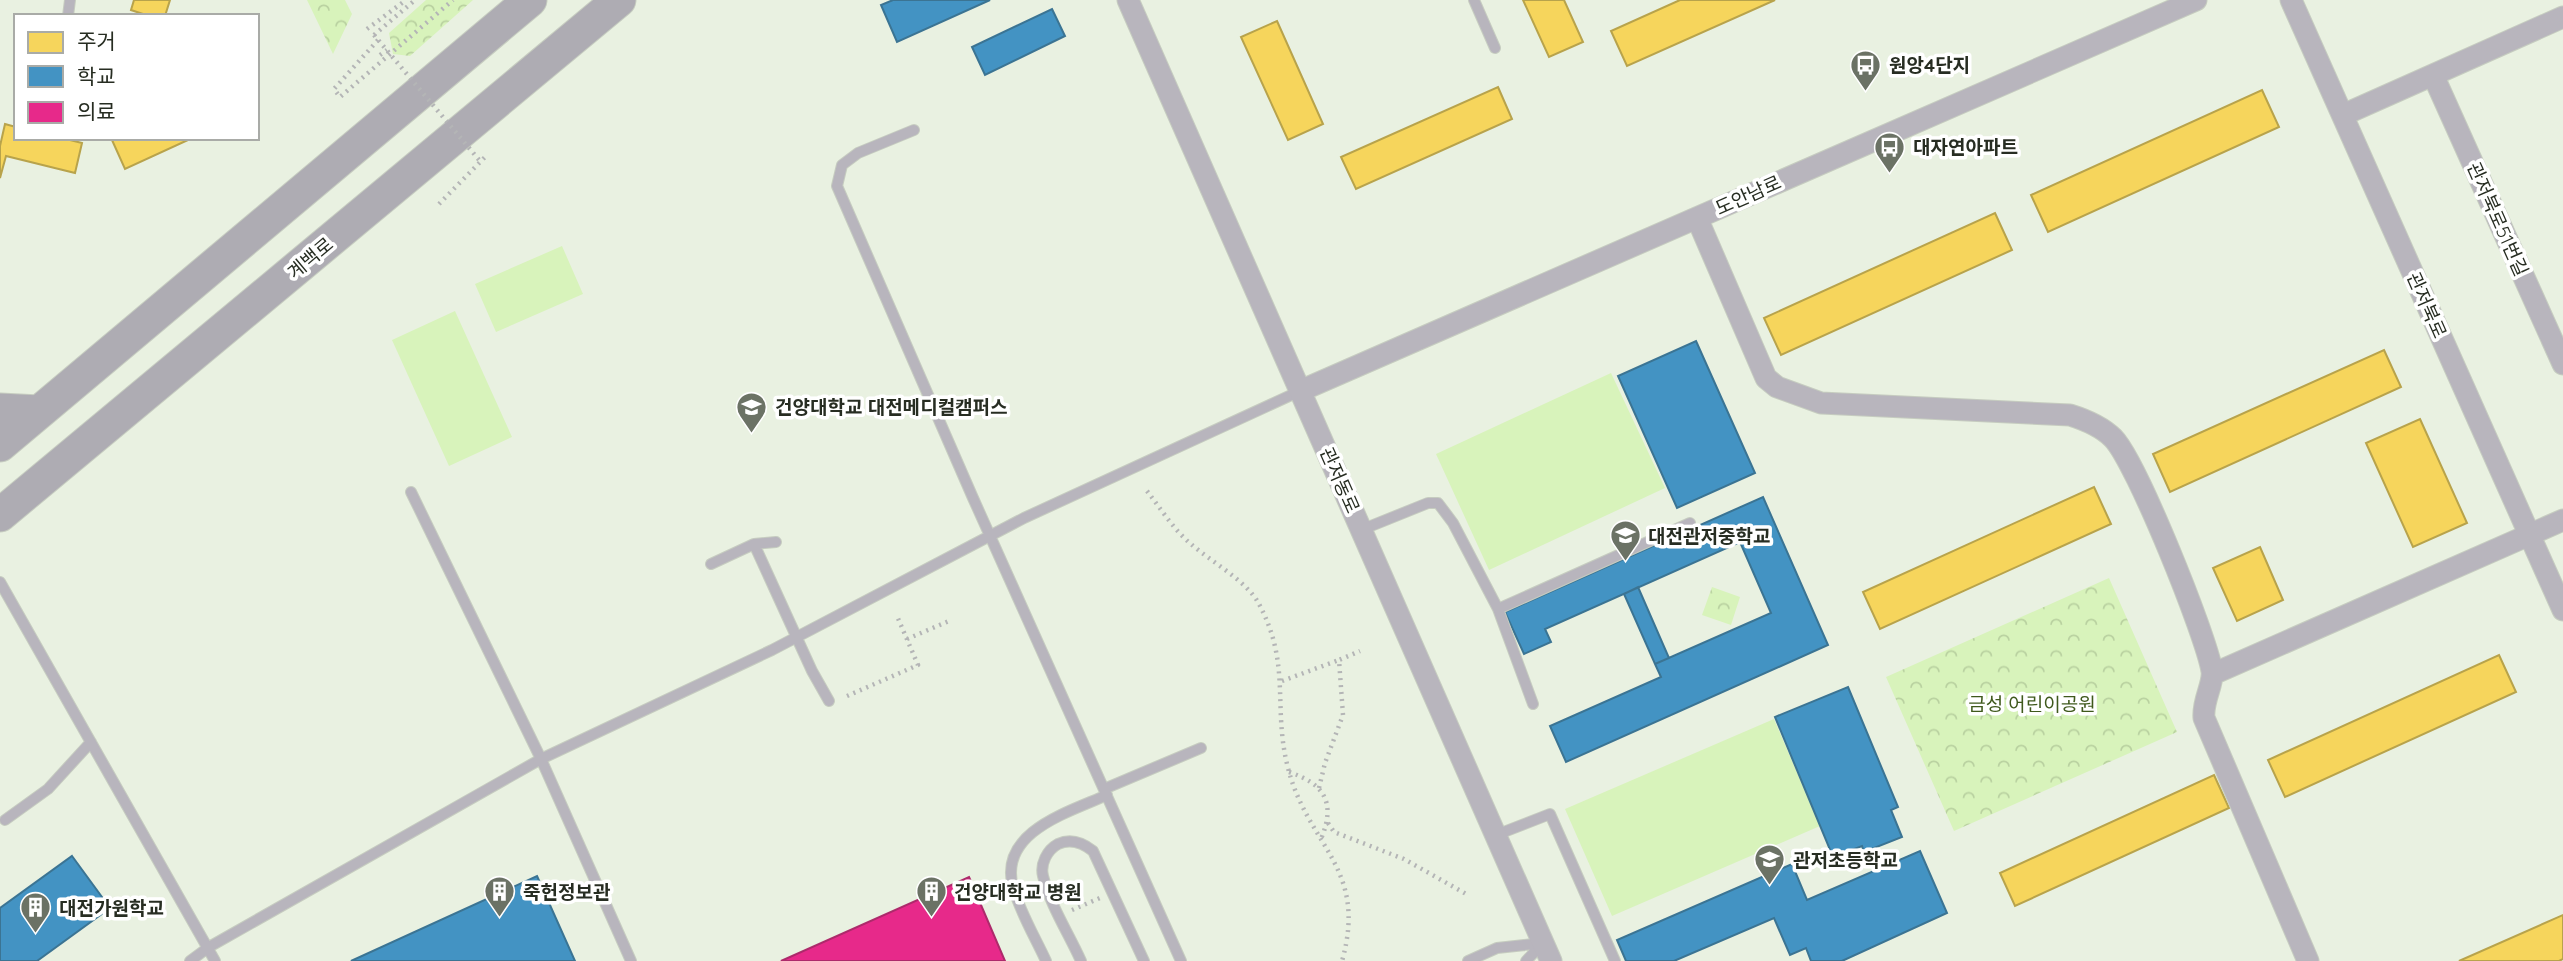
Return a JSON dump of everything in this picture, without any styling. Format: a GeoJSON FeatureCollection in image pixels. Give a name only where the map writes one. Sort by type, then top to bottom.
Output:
{"type":"FeatureCollection","features":[{"type":"Feature","properties":{"kind":"main road"},"geometry":{"type":"LineString","coordinates":[[0,445],[530,0]]}},
{"type":"Feature","properties":{"kind":"main road","name":"계백로"},"geometry":{"type":"LineString","coordinates":[[0,515],[620,0]]}},
{"type":"Feature","properties":{"kind":"main road"},"geometry":{"type":"LineString","coordinates":[[0,410],[39,412]]}},
{"type":"Feature","properties":{"kind":"street","name":"관저동로"},"geometry":{"type":"LineString","coordinates":[[1128,0],[1547,952]]}},
{"type":"Feature","properties":{"kind":"street","name":"도안남로"},"geometry":{"type":"LineString","coordinates":[[1300,391],[2196,0]]}},
{"type":"Feature","properties":{"kind":"street","name":"관저북로"},"geometry":{"type":"LineString","coordinates":[[2291,0],[2563,610]]}},
{"type":"Feature","properties":{"kind":"street"},"geometry":{"type":"LineString","coordinates":[[2343,116],[2434,75],[2561,24]]}},
{"type":"Feature","properties":{"kind":"street","name":"관저북로51번길"},"geometry":{"type":"LineString","coordinates":[[2434,75],[2563,364]]}},
{"type":"Feature","properties":{"kind":"street"},"geometry":{"type":"LineString","coordinates":[[1697,218],[1766,378],[1777,387],[1821,402],[2070,415],[2099,427],[2114,439],[2131,467],[2162,538],[2213,674],[2202,704],[2204,718],[2308,961]]}},
{"type":"Feature","properties":{"kind":"street"},"geometry":{"type":"LineString","coordinates":[[2213,674],[2563,520]]}},
{"type":"Feature","properties":{"kind":"lane"},"geometry":{"type":"LineString","coordinates":[[1474,0],[1495,48]]}},
{"type":"Feature","properties":{"kind":"lane"},"geometry":{"type":"LineString","coordinates":[[914,130],[858,153],[842,164],[837,186],[990,536],[1181,961]]}},
{"type":"Feature","properties":{"kind":"lane"},"geometry":{"type":"LineString","coordinates":[[190,961],[209,947],[541,759],[796,638],[990,536],[1300,391]]}},
{"type":"Feature","properties":{"kind":"lane"},"geometry":{"type":"LineString","coordinates":[[411,492],[541,759],[631,961]]}},
{"type":"Feature","properties":{"kind":"lane"},"geometry":{"type":"LineString","coordinates":[[1362,530],[1428,503],[1438,503],[1452,523],[1498,609],[1533,704]]}},
{"type":"Feature","properties":{"kind":"lane"},"geometry":{"type":"LineString","coordinates":[[1498,609],[1690,523]]}},
{"type":"Feature","properties":{"kind":"lane"},"geometry":{"type":"LineString","coordinates":[[711,564],[754,544],[776,542]]}},
{"type":"Feature","properties":{"kind":"lane"},"geometry":{"type":"LineString","coordinates":[[754,544],[796,638],[829,701]]}},
{"type":"Feature","properties":{"kind":"lane"},"geometry":{"type":"LineString","coordinates":[[0,582],[215,961]]}},
{"type":"Feature","properties":{"kind":"lane"},"geometry":{"type":"LineString","coordinates":[[5,820],[48,789],[92,741]]}},
{"type":"Feature","properties":{"kind":"lane"},"geometry":{"type":"LineString","coordinates":[[1046,961],[1013,886],[1011,862],[1025,837],[1045,823],[1105,792],[1201,748]]}},
{"type":"Feature","properties":{"kind":"lane"},"geometry":{"type":"LineString","coordinates":[[1496,835],[1550,814],[1615,961]]}},
{"type":"Feature","properties":{"kind":"lane"},"geometry":{"type":"LineString","coordinates":[[1081,961],[1043,876],[1045,857],[1059,844],[1068,841],[1086,845],[1099,860],[1144,961]]}},
{"type":"Feature","properties":{"kind":"lane"},"geometry":{"type":"LineString","coordinates":[[1468,961],[1497,948],[1547,952]]}},
{"type":"Feature","properties":{"kind":"lane"},"geometry":{"type":"LineString","coordinates":[[1526,961],[1547,952]]}},
{"type":"Feature","properties":{"kind":"path"},"geometry":{"type":"LineString","coordinates":[[367,29],[406,0]]}},
{"type":"Feature","properties":{"kind":"path"},"geometry":{"type":"LineString","coordinates":[[415,0],[374,35],[480,161]]}},
{"type":"Feature","properties":{"kind":"path"},"geometry":{"type":"LineString","coordinates":[[378,40],[334,89],[340,97],[453,0]]}},
{"type":"Feature","properties":{"kind":"path"},"geometry":{"type":"LineString","coordinates":[[380,55],[387,50]]}},
{"type":"Feature","properties":{"kind":"path"},"geometry":{"type":"LineString","coordinates":[[439,204],[487,155]]}},
{"type":"Feature","properties":{"kind":"path"},"geometry":{"type":"LineString","coordinates":[[1147,491],[1189,543],[1258,601],[1276,645],[1282,681],[1282,737],[1289,772],[1298,801],[1336,865],[1348,896],[1350,919],[1342,961]]}},
{"type":"Feature","properties":{"kind":"path"},"geometry":{"type":"LineString","coordinates":[[847,696],[918,665],[897,616]]}},
{"type":"Feature","properties":{"kind":"path"},"geometry":{"type":"LineString","coordinates":[[907,639],[949,621]]}},
{"type":"Feature","properties":{"kind":"path"},"geometry":{"type":"LineString","coordinates":[[1282,681],[1360,651]]}},
{"type":"Feature","properties":{"kind":"path"},"geometry":{"type":"LineString","coordinates":[[1319,788],[1325,762],[1343,715],[1339,660]]}},
{"type":"Feature","properties":{"kind":"path"},"geometry":{"type":"LineString","coordinates":[[1289,772],[1319,788],[1329,807],[1328,823],[1321,839]]}},
{"type":"Feature","properties":{"kind":"path"},"geometry":{"type":"LineString","coordinates":[[1328,823],[1335,832],[1404,859],[1468,895]]}},
{"type":"Feature","properties":{"kind":"path"},"geometry":{"type":"LineString","coordinates":[[1067,912],[1107,895]]}},
{"type":"Feature","properties":{"kind":"green space"},"geometry":{"type":"Polygon","coordinates":[[[307,0],[345,0],[352,14],[333,54],[307,0]]]}},
{"type":"Feature","properties":{"kind":"green space"},"geometry":{"type":"Polygon","coordinates":[[[426,0],[473,0],[410,56],[393,54],[389,33],[426,0]]]}},
{"type":"Feature","properties":{"kind":"green space"},"geometry":{"type":"Polygon","coordinates":[[[562,246],[583,294],[496,332],[475,284],[562,246]]]}},
{"type":"Feature","properties":{"kind":"green space"},"geometry":{"type":"Polygon","coordinates":[[[455,311],[512,437],[449,466],[392,340],[455,311]]]}},
{"type":"Feature","properties":{"kind":"green space"},"geometry":{"type":"Polygon","coordinates":[[[1611,373],[1665,488],[1489,570],[1436,454],[1611,373]]]}},
{"type":"Feature","properties":{"kind":"green space","name":"금성 어린이공원"},"geometry":{"type":"Polygon","coordinates":[[[2109,578],[2177,732],[1954,831],[1886,677],[2109,578]]]}},
{"type":"Feature","properties":{"kind":"green space"},"geometry":{"type":"Polygon","coordinates":[[[1712,587],[1740,597],[1731,625],[1702,615],[1712,587]]]}},
{"type":"Feature","properties":{"kind":"green space"},"geometry":{"type":"Polygon","coordinates":[[[1774,719],[1820,826],[1612,916],[1565,809],[1774,719]]]}},
{"type":"Feature","properties":{"kind":"building: 주거"},"geometry":{"type":"Polygon","coordinates":[[[134,0],[170,0],[166,14],[143,14],[131,10],[134,0]]]}},
{"type":"Feature","properties":{"kind":"building: 주거"},"geometry":{"type":"Polygon","coordinates":[[[1523,0],[1564,0],[1583,42],[1549,57],[1523,0]]]}},
{"type":"Feature","properties":{"kind":"building: 주거"},"geometry":{"type":"Polygon","coordinates":[[[1680,0],[1775,0],[1627,66],[1611,31],[1680,0]]]}},
{"type":"Feature","properties":{"kind":"building: 주거"},"geometry":{"type":"Polygon","coordinates":[[[1277,21],[1323,124],[1288,140],[1241,37],[1277,21]]]}},
{"type":"Feature","properties":{"kind":"building: 주거"},"geometry":{"type":"Polygon","coordinates":[[[1498,87],[1512,119],[1356,189],[1341,157],[1498,87]]]}},
{"type":"Feature","properties":{"kind":"building: 주거"},"geometry":{"type":"Polygon","coordinates":[[[2262,90],[2279,127],[2048,232],[2031,195],[2262,90]]]}},
{"type":"Feature","properties":{"kind":"building: 주거"},"geometry":{"type":"Polygon","coordinates":[[[5,124],[14,126],[14,140],[70,140],[82,143],[75,173],[6,156],[0,178],[0,146],[5,124]]]}},
{"type":"Feature","properties":{"kind":"building: 주거"},"geometry":{"type":"Polygon","coordinates":[[[112,140],[188,140],[125,169],[112,140]]]}},
{"type":"Feature","properties":{"kind":"building: 주거"},"geometry":{"type":"Polygon","coordinates":[[[1995,213],[2012,250],[1781,355],[1764,318],[1995,213]]]}},
{"type":"Feature","properties":{"kind":"building: 주거"},"geometry":{"type":"Polygon","coordinates":[[[2384,350],[2401,387],[2170,492],[2153,454],[2384,350]]]}},
{"type":"Feature","properties":{"kind":"building: 주거"},"geometry":{"type":"Polygon","coordinates":[[[2420,419],[2467,523],[2413,547],[2366,443],[2420,419]]]}},
{"type":"Feature","properties":{"kind":"building: 주거"},"geometry":{"type":"Polygon","coordinates":[[[2094,487],[2111,524],[1880,629],[1863,592],[2094,487]]]}},
{"type":"Feature","properties":{"kind":"building: 주거"},"geometry":{"type":"Polygon","coordinates":[[[2260,547],[2283,600],[2237,621],[2213,568],[2260,547]]]}},
{"type":"Feature","properties":{"kind":"building: 주거"},"geometry":{"type":"Polygon","coordinates":[[[2499,655],[2516,692],[2285,797],[2268,760],[2499,655]]]}},
{"type":"Feature","properties":{"kind":"building: 주거"},"geometry":{"type":"Polygon","coordinates":[[[2214,775],[2229,808],[2015,906],[2000,873],[2214,775]]]}},
{"type":"Feature","properties":{"kind":"building: 주거"},"geometry":{"type":"Polygon","coordinates":[[[2563,915],[2563,959],[2559,961],[2459,961],[2563,915]]]}},
{"type":"Feature","properties":{"kind":"building: 학교"},"geometry":{"type":"Polygon","coordinates":[[[893,0],[990,0],[897,42],[881,5],[893,0]]]}},
{"type":"Feature","properties":{"kind":"building: 학교"},"geometry":{"type":"Polygon","coordinates":[[[1052,9],[1065,36],[985,75],[972,47],[1052,9]]]}},
{"type":"Feature","properties":{"kind":"building: 학교"},"geometry":{"type":"Polygon","coordinates":[[[1696,341],[1755,473],[1677,508],[1618,376],[1696,341]]]}},
{"type":"Feature","properties":{"kind":"building: 학교"},"geometry":{"type":"Polygon","coordinates":[[[1763,497],[1828,645],[1566,762],[1550,726],[1661,677],[1655,664],[1771,613],[1740,542],[1545,629],[1551,642],[1524,654],[1505,612],[1763,497]]]}},
{"type":"Feature","properties":{"kind":"building: 학교"},"geometry":{"type":"Polygon","coordinates":[[[1638,587],[1669,658],[1655,664],[1624,594],[1638,587]]]}},
{"type":"Feature","properties":{"kind":"building: 학교"},"geometry":{"type":"Polygon","coordinates":[[[1848,687],[1898,807],[1891,810],[1902,837],[1864,852],[1862,846],[1833,857],[1775,717],[1848,687]]]}},
{"type":"Feature","properties":{"kind":"building: 학교"},"geometry":{"type":"Polygon","coordinates":[[[1920,851],[1947,913],[1842,961],[1811,961],[1806,948],[1790,955],[1774,918],[1674,961],[1626,961],[1617,940],[1792,864],[1807,900],[1920,851]]]}},
{"type":"Feature","properties":{"kind":"building: 학교","name":"대전가원학교"},"geometry":{"type":"Polygon","coordinates":[[[72,856],[110,908],[37,961],[0,961],[0,908],[72,856]]]}},
{"type":"Feature","properties":{"kind":"building: 학교","name":"죽헌정보관"},"geometry":{"type":"Polygon","coordinates":[[[537,876],[575,961],[351,961],[537,876]]]}},
{"type":"Feature","properties":{"kind":"building: 의료","name":"건양대학교 병원"},"geometry":{"type":"Polygon","coordinates":[[[969,877],[1005,961],[781,961],[969,877]]]}},
{"type":"Feature","properties":{"kind":"place","name":"원앙4단지"},"geometry":{"type":"Point","coordinates":[1866,92]}},
{"type":"Feature","properties":{"kind":"place","name":"대자연아파트"},"geometry":{"type":"Point","coordinates":[1890,174]}},
{"type":"Feature","properties":{"kind":"place","name":"건양대학교 대전메디컬캠퍼스"},"geometry":{"type":"Point","coordinates":[752,434]}},
{"type":"Feature","properties":{"kind":"place","name":"대전관저중학교"},"geometry":{"type":"Point","coordinates":[1625,563]}},
{"type":"Feature","properties":{"kind":"place","name":"관저초등학교"},"geometry":{"type":"Point","coordinates":[1770,887]}},
{"type":"Feature","properties":{"kind":"place","name":"죽헌정보관"},"geometry":{"type":"Point","coordinates":[500,919]}},
{"type":"Feature","properties":{"kind":"place","name":"건양대학교 병원"},"geometry":{"type":"Point","coordinates":[931,919]}},
{"type":"Feature","properties":{"kind":"place","name":"대전가원학교"},"geometry":{"type":"Point","coordinates":[36,935]}}]}
